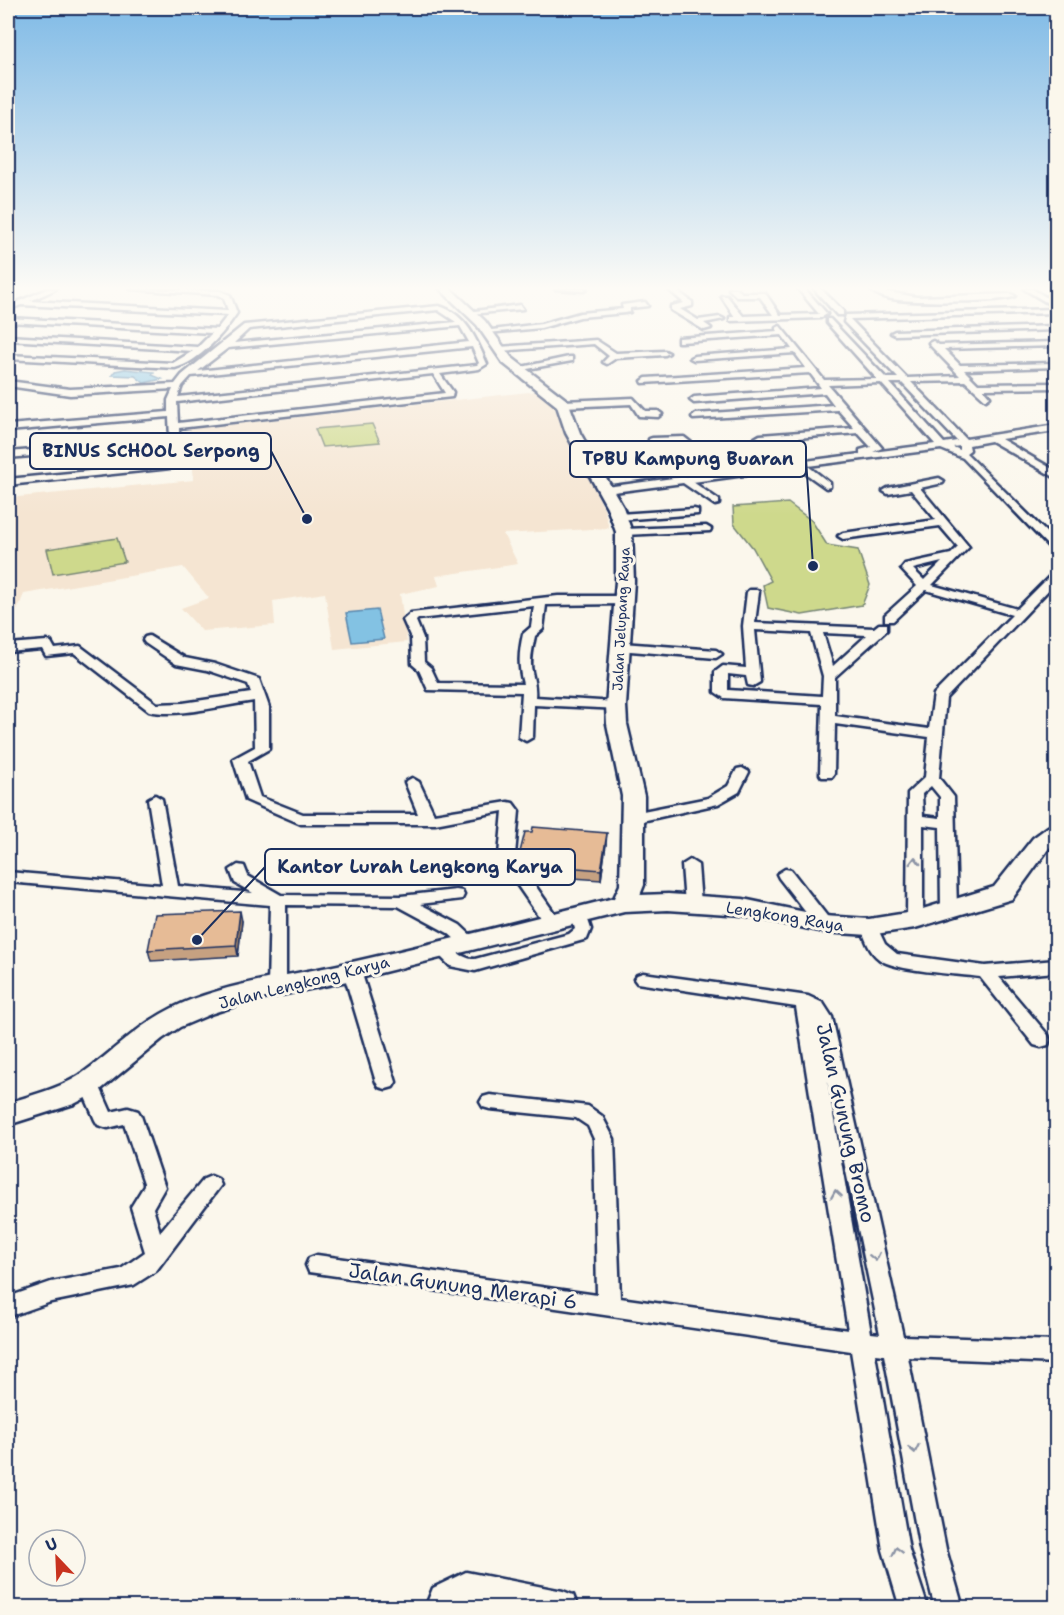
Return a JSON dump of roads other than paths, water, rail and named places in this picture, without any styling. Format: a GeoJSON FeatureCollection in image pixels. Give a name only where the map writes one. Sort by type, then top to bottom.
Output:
{"type":"FeatureCollection","features":[{"type":"Feature","properties":{"kind":"street"},"geometry":{"type":"LineString","coordinates":[[141,364],[176,364]]}},
{"type":"Feature","properties":{"kind":"street"},"geometry":{"type":"LineString","coordinates":[[8,482],[175,466],[178,464],[172,400],[178,386],[202,364]]}},
{"type":"Feature","properties":{"kind":"street"},"geometry":{"type":"LineString","coordinates":[[190,374],[282,364]]}},
{"type":"Feature","properties":{"kind":"street"},"geometry":{"type":"LineString","coordinates":[[172,400],[435,372],[481,364]]}},
{"type":"Feature","properties":{"kind":"street"},"geometry":{"type":"LineString","coordinates":[[512,364],[563,404],[633,401],[642,414],[658,414]]}},
{"type":"Feature","properties":{"kind":"street"},"geometry":{"type":"LineString","coordinates":[[516,369],[549,364]]}},
{"type":"Feature","properties":{"kind":"street"},"geometry":{"type":"LineString","coordinates":[[780,461],[877,449],[840,407],[807,364]]}},
{"type":"Feature","properties":{"kind":"street"},"geometry":{"type":"LineString","coordinates":[[870,364],[942,446],[966,456],[1056,548]]}},
{"type":"Feature","properties":{"kind":"street"},"geometry":{"type":"LineString","coordinates":[[889,364],[961,439],[966,456]]}},
{"type":"Feature","properties":{"kind":"street"},"geometry":{"type":"LineString","coordinates":[[953,364],[986,397]]}},
{"type":"Feature","properties":{"kind":"street"},"geometry":{"type":"LineString","coordinates":[[956,368],[1056,365]]}},
{"type":"Feature","properties":{"kind":"street"},"geometry":{"type":"LineString","coordinates":[[646,381],[812,370]]}},
{"type":"Feature","properties":{"kind":"street"},"geometry":{"type":"LineString","coordinates":[[173,426],[449,395],[435,372]]}},
{"type":"Feature","properties":{"kind":"street"},"geometry":{"type":"LineString","coordinates":[[694,400],[823,384],[884,379],[966,377]]}},
{"type":"Feature","properties":{"kind":"street"},"geometry":{"type":"LineString","coordinates":[[8,383],[49,389],[45,395],[178,386]]}},
{"type":"Feature","properties":{"kind":"street"},"geometry":{"type":"LineString","coordinates":[[976,387],[1056,386]]}},
{"type":"Feature","properties":{"kind":"street","name":"Jalan Jelupang Raya"},"geometry":{"type":"LineString","coordinates":[[563,404],[573,433],[606,490],[622,525],[625,600],[616,706],[617,724],[633,796],[632,885],[624,904]]}},
{"type":"Feature","properties":{"kind":"street"},"geometry":{"type":"LineString","coordinates":[[696,417],[840,407]]}},
{"type":"Feature","properties":{"kind":"street"},"geometry":{"type":"LineString","coordinates":[[8,428],[172,414]]}},
{"type":"Feature","properties":{"kind":"street"},"geometry":{"type":"LineString","coordinates":[[934,436],[961,439],[992,438],[1056,428]]}},
{"type":"Feature","properties":{"kind":"street"},"geometry":{"type":"LineString","coordinates":[[760,438],[861,430]]}},
{"type":"Feature","properties":{"kind":"street"},"geometry":{"type":"LineString","coordinates":[[992,438],[1056,475]]}},
{"type":"Feature","properties":{"kind":"street"},"geometry":{"type":"LineString","coordinates":[[652,441],[681,439],[694,451],[708,452],[733,473]]}},
{"type":"Feature","properties":{"kind":"street"},"geometry":{"type":"LineString","coordinates":[[606,490],[942,446],[961,439]]}},
{"type":"Feature","properties":{"kind":"street"},"geometry":{"type":"LineString","coordinates":[[8,455],[175,441]]}},
{"type":"Feature","properties":{"kind":"street"},"geometry":{"type":"LineString","coordinates":[[800,465],[826,485]]}},
{"type":"Feature","properties":{"kind":"street"},"geometry":{"type":"LineString","coordinates":[[685,480],[715,502]]}},
{"type":"Feature","properties":{"kind":"street"},"geometry":{"type":"LineString","coordinates":[[888,491],[939,481]]}},
{"type":"Feature","properties":{"kind":"street"},"geometry":{"type":"LineString","coordinates":[[829,676],[964,547],[913,486]]}},
{"type":"Feature","properties":{"kind":"street"},"geometry":{"type":"LineString","coordinates":[[622,525],[694,512]]}},
{"type":"Feature","properties":{"kind":"street"},"geometry":{"type":"LineString","coordinates":[[843,536],[943,522]]}},
{"type":"Feature","properties":{"kind":"street"},"geometry":{"type":"LineString","coordinates":[[622,525],[706,529]]}},
{"type":"Feature","properties":{"kind":"street"},"geometry":{"type":"LineString","coordinates":[[956,556],[909,566],[907,569],[924,585],[1022,612]]}},
{"type":"Feature","properties":{"kind":"street"},"geometry":{"type":"LineString","coordinates":[[915,920],[915,793],[932,778],[939,697],[1056,576]]}},
{"type":"Feature","properties":{"kind":"street"},"geometry":{"type":"LineString","coordinates":[[753,592],[749,626],[754,694]]}},
{"type":"Feature","properties":{"kind":"street"},"geometry":{"type":"LineString","coordinates":[[616,706],[529,694],[433,687],[425,668],[418,664],[417,638],[409,620],[415,616],[539,602],[625,600]]}},
{"type":"Feature","properties":{"kind":"street"},"geometry":{"type":"LineString","coordinates":[[526,737],[530,680],[525,671],[527,645],[529,634],[537,629],[539,602]]}},
{"type":"Feature","properties":{"kind":"street"},"geometry":{"type":"LineString","coordinates":[[749,626],[816,629],[883,625]]}},
{"type":"Feature","properties":{"kind":"street"},"geometry":{"type":"LineString","coordinates":[[816,629],[829,676],[827,774]]}},
{"type":"Feature","properties":{"kind":"street"},"geometry":{"type":"LineString","coordinates":[[148,640],[181,661],[210,666],[254,682],[262,707],[262,749],[240,759],[251,797],[255,800],[301,819],[435,819],[508,806],[511,811],[507,855],[510,869],[524,882],[551,921]]}},
{"type":"Feature","properties":{"kind":"street"},"geometry":{"type":"LineString","coordinates":[[8,648],[47,645],[50,652],[76,649],[154,708],[183,707],[259,696]]}},
{"type":"Feature","properties":{"kind":"street"},"geometry":{"type":"LineString","coordinates":[[621,647],[716,654]]}},
{"type":"Feature","properties":{"kind":"street"},"geometry":{"type":"LineString","coordinates":[[752,673],[723,670],[721,672],[722,692],[729,695],[754,694],[829,700]]}},
{"type":"Feature","properties":{"kind":"street"},"geometry":{"type":"LineString","coordinates":[[828,718],[936,734]]}},
{"type":"Feature","properties":{"kind":"street"},"geometry":{"type":"LineString","coordinates":[[633,818],[713,801],[734,789],[742,772]]}},
{"type":"Feature","properties":{"kind":"street"},"geometry":{"type":"LineString","coordinates":[[932,778],[947,797],[949,909]]}},
{"type":"Feature","properties":{"kind":"street"},"geometry":{"type":"LineString","coordinates":[[412,782],[428,818]]}},
{"type":"Feature","properties":{"kind":"street"},"geometry":{"type":"LineString","coordinates":[[154,799],[171,890]]}},
{"type":"Feature","properties":{"kind":"street"},"geometry":{"type":"LineString","coordinates":[[915,819],[947,824]]}},
{"type":"Feature","properties":{"kind":"street","name":"Lengkong Raya"},"geometry":{"type":"LineString","coordinates":[[624,904],[668,902],[743,907],[824,924],[869,927],[915,920],[1003,893],[1041,843],[1056,832]]}},
{"type":"Feature","properties":{"kind":"street"},"geometry":{"type":"LineString","coordinates":[[690,864],[693,904]]}},
{"type":"Feature","properties":{"kind":"street"},"geometry":{"type":"LineString","coordinates":[[238,870],[241,879],[278,900]]}},
{"type":"Feature","properties":{"kind":"street"},"geometry":{"type":"LineString","coordinates":[[785,874],[824,924]]}},
{"type":"Feature","properties":{"kind":"street"},"geometry":{"type":"LineString","coordinates":[[8,877],[278,900],[401,902],[456,895]]}},
{"type":"Feature","properties":{"kind":"street"},"geometry":{"type":"LineString","coordinates":[[277,986],[278,900]]}},
{"type":"Feature","properties":{"kind":"street"},"geometry":{"type":"LineString","coordinates":[[401,902],[454,929],[469,942]]}},
{"type":"Feature","properties":{"kind":"street","name":"Jalan Lengkong Karya"},"geometry":{"type":"LineString","coordinates":[[8,1114],[64,1096],[89,1083],[170,1020],[224,1000],[624,904]]}},
{"type":"Feature","properties":{"kind":"street"},"geometry":{"type":"LineString","coordinates":[[441,948],[461,966],[475,965],[575,938],[581,935],[583,929],[579,915]]}},
{"type":"Feature","properties":{"kind":"street"},"geometry":{"type":"LineString","coordinates":[[869,927],[880,950],[887,958],[985,972],[1056,966]]}},
{"type":"Feature","properties":{"kind":"street"},"geometry":{"type":"LineString","coordinates":[[352,970],[386,1082]]}},
{"type":"Feature","properties":{"kind":"street"},"geometry":{"type":"LineString","coordinates":[[985,972],[1041,1040]]}},
{"type":"Feature","properties":{"kind":"street"},"geometry":{"type":"LineString","coordinates":[[643,979],[808,1002]]}},
{"type":"Feature","properties":{"kind":"street","name":"Jalan Gunung Bromo"},"geometry":{"type":"LineString","coordinates":[[914,1608],[896,1550],[805,1006],[808,1002],[824,1017],[827,1029],[894,1346],[933,1549],[949,1608]]}},
{"type":"Feature","properties":{"kind":"street"},"geometry":{"type":"LineString","coordinates":[[89,1083],[105,1120],[129,1114],[131,1116],[155,1186],[142,1207],[156,1253]]}},
{"type":"Feature","properties":{"kind":"street"},"geometry":{"type":"LineString","coordinates":[[490,1102],[581,1111],[595,1120],[604,1139],[609,1307]]}},
{"type":"Feature","properties":{"kind":"street"},"geometry":{"type":"LineString","coordinates":[[8,1307],[51,1292],[126,1278],[148,1264],[211,1185]]}},
{"type":"Feature","properties":{"kind":"street","name":"Jalan Gunung Merapi 6"},"geometry":{"type":"LineString","coordinates":[[317,1265],[894,1346],[1056,1352]]}},
{"type":"Feature","properties":{"kind":"street"},"geometry":{"type":"LineString","coordinates":[[438,1608],[443,1598],[466,1586],[563,1605],[565,1608]]}},
{"type":"Feature","properties":{"kind":"water"},"geometry":{"type":"Polygon","coordinates":[[[125,369],[154,372],[152,375],[162,379],[144,383],[135,376],[112,375],[115,371],[125,369]]]}},
{"type":"Feature","properties":{"kind":"water"},"geometry":{"type":"Polygon","coordinates":[[[377,610],[384,639],[352,642],[346,613],[377,610]]]}},
{"type":"Feature","properties":{"kind":"place","name":"BINUS SCHOOL Serpong"},"geometry":{"type":"Point","coordinates":[307,519]}},
{"type":"Feature","properties":{"kind":"place","name":"TPBU Kampung Buaran"},"geometry":{"type":"Point","coordinates":[813,566]}},
{"type":"Feature","properties":{"kind":"place","name":"Kantor Lurah Lengkong Karya"},"geometry":{"type":"Point","coordinates":[197,940]}}]}
